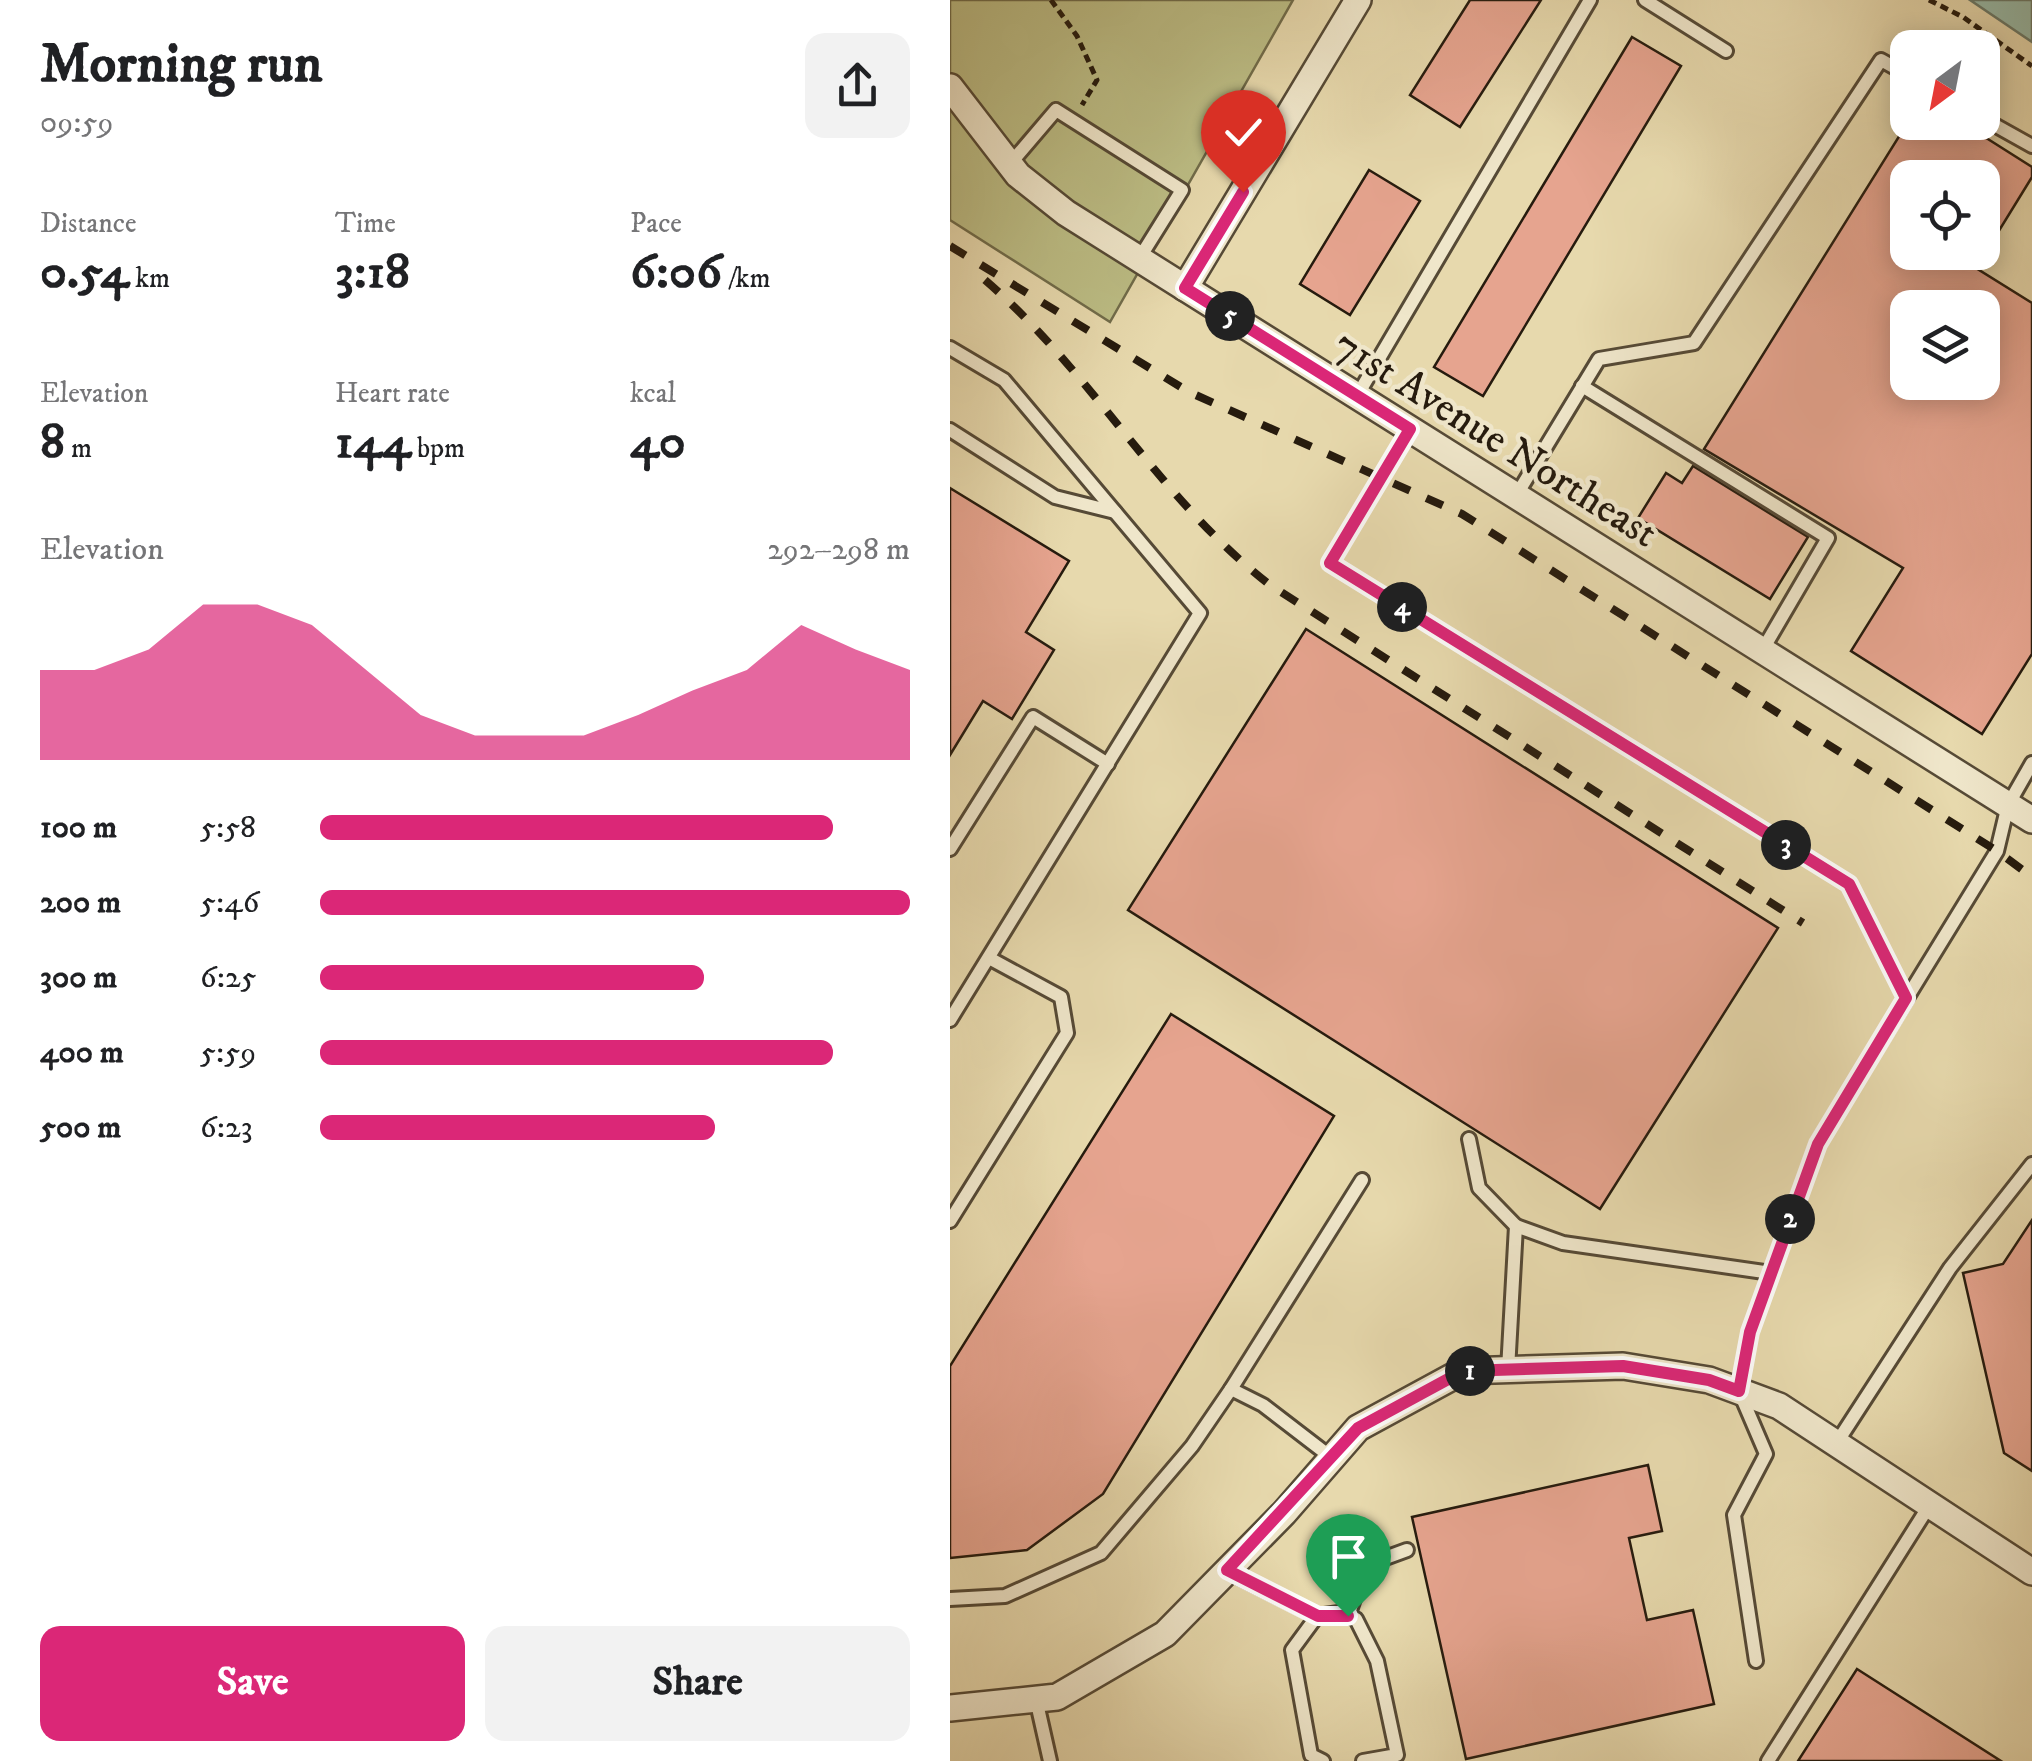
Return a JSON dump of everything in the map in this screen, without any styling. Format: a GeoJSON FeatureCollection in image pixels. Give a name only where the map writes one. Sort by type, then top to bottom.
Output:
{"type":"FeatureCollection","features":[{"type":"Feature","properties":{"kind":"street"},"geometry":{"type":"LineString","coordinates":[[1185,288],[1358,0]]}},
{"type":"Feature","properties":{"kind":"street","name":"71st Avenue Northeast"},"geometry":{"type":"LineString","coordinates":[[950,86],[1010,164],[1066,213],[2032,820]]}},
{"type":"Feature","properties":{"kind":"street"},"geometry":{"type":"LineString","coordinates":[[950,1708],[1057,1697],[1165,1634],[1358,1428],[1463,1371],[1623,1366],[1709,1380],[1780,1406],[2032,1572]]}},
{"type":"Feature","properties":{"kind":"lane"},"geometry":{"type":"LineString","coordinates":[[1357,396],[1590,0]]}},
{"type":"Feature","properties":{"kind":"lane"},"geometry":{"type":"LineString","coordinates":[[1645,0],[1726,51]]}},
{"type":"Feature","properties":{"kind":"lane"},"geometry":{"type":"LineString","coordinates":[[1516,496],[1599,359],[1694,343],[1881,60],[1890,65]]}},
{"type":"Feature","properties":{"kind":"lane"},"geometry":{"type":"LineString","coordinates":[[1010,164],[1056,110],[1182,190],[1139,258]]}},
{"type":"Feature","properties":{"kind":"lane"},"geometry":{"type":"LineString","coordinates":[[2000,128],[2032,146]]}},
{"type":"Feature","properties":{"kind":"lane"},"geometry":{"type":"LineString","coordinates":[[950,348],[1004,380],[1200,612],[950,1020]]}},
{"type":"Feature","properties":{"kind":"lane"},"geometry":{"type":"LineString","coordinates":[[1582,386],[1828,538],[1762,650]]}},
{"type":"Feature","properties":{"kind":"lane"},"geometry":{"type":"LineString","coordinates":[[1410,429],[1330,563],[1849,884],[1906,998]]}},
{"type":"Feature","properties":{"kind":"lane"},"geometry":{"type":"LineString","coordinates":[[950,430],[1055,497],[1115,512]]}},
{"type":"Feature","properties":{"kind":"lane"},"geometry":{"type":"LineString","coordinates":[[950,849],[1034,717],[1108,764]]}},
{"type":"Feature","properties":{"kind":"lane"},"geometry":{"type":"LineString","coordinates":[[1756,1662],[1734,1514],[1766,1454],[1739,1391],[1750,1332],[1818,1144],[1996,850],[2008,805],[2032,763]]}},
{"type":"Feature","properties":{"kind":"lane"},"geometry":{"type":"LineString","coordinates":[[950,1222],[1067,1032],[1061,997],[989,958]]}},
{"type":"Feature","properties":{"kind":"lane"},"geometry":{"type":"LineString","coordinates":[[1469,1139],[1479,1188],[1516,1226],[1563,1243],[1771,1273]]}},
{"type":"Feature","properties":{"kind":"lane"},"geometry":{"type":"LineString","coordinates":[[1836,1444],[1941,1280],[2032,1164]]}},
{"type":"Feature","properties":{"kind":"lane"},"geometry":{"type":"LineString","coordinates":[[950,1599],[1005,1596],[1101,1553],[1192,1446],[1362,1180]]}},
{"type":"Feature","properties":{"kind":"lane"},"geometry":{"type":"LineString","coordinates":[[1508,1370],[1516,1226]]}},
{"type":"Feature","properties":{"kind":"lane"},"geometry":{"type":"LineString","coordinates":[[1231,1389],[1262,1405],[1332,1458]]}},
{"type":"Feature","properties":{"kind":"lane"},"geometry":{"type":"LineString","coordinates":[[1768,1761],[1929,1506]]}},
{"type":"Feature","properties":{"kind":"lane"},"geometry":{"type":"LineString","coordinates":[[1348,1616],[1366,1565],[1407,1550]]}},
{"type":"Feature","properties":{"kind":"lane"},"geometry":{"type":"LineString","coordinates":[[1227,1570],[1318,1616],[1356,1619],[1377,1660],[1397,1755],[1363,1761]]}},
{"type":"Feature","properties":{"kind":"lane"},"geometry":{"type":"LineString","coordinates":[[1318,1616],[1292,1650],[1311,1756],[1323,1761]]}},
{"type":"Feature","properties":{"kind":"lane"},"geometry":{"type":"LineString","coordinates":[[1036,1699],[1050,1761]]}},
{"type":"Feature","properties":{"kind":"path"},"geometry":{"type":"LineString","coordinates":[[1051,0],[1077,36],[1097,80],[1073,121]]}},
{"type":"Feature","properties":{"kind":"path"},"geometry":{"type":"LineString","coordinates":[[1929,0],[1962,16],[2032,66]]}},
{"type":"Feature","properties":{"kind":"green space"},"geometry":{"type":"Polygon","coordinates":[[[950,0],[1293,0],[1110,322],[950,220],[950,0]]]}},
{"type":"Feature","properties":{"kind":"shaded area"},"geometry":{"type":"Polygon","coordinates":[[[1970,0],[2032,0],[2032,42],[1970,0]]]}},
{"type":"Feature","properties":{"kind":"building"},"geometry":{"type":"Polygon","coordinates":[[[1470,0],[1541,0],[1460,127],[1410,95],[1470,0]]]}},
{"type":"Feature","properties":{"kind":"building"},"geometry":{"type":"Polygon","coordinates":[[[1632,37],[1681,66],[1483,396],[1434,367],[1632,37]]]}},
{"type":"Feature","properties":{"kind":"building"},"geometry":{"type":"Polygon","coordinates":[[[1897,140],[1989,140],[2032,167],[2032,177],[2000,229],[2000,160],[1890,160],[1890,270],[1979,270],[2032,303],[2032,654],[1982,734],[1851,651],[1903,568],[1704,449],[1897,140]]]}},
{"type":"Feature","properties":{"kind":"building"},"geometry":{"type":"Polygon","coordinates":[[[1369,170],[1420,201],[1350,315],[1300,284],[1369,170]]]}},
{"type":"Feature","properties":{"kind":"building"},"geometry":{"type":"Polygon","coordinates":[[[1693,466],[1808,537],[1770,599],[1638,518],[1666,473],[1682,483],[1693,466]]]}},
{"type":"Feature","properties":{"kind":"building"},"geometry":{"type":"Polygon","coordinates":[[[950,488],[1069,561],[1026,632],[1054,650],[1012,719],[983,701],[950,755],[950,488]]]}},
{"type":"Feature","properties":{"kind":"building"},"geometry":{"type":"Polygon","coordinates":[[[1306,629],[1778,928],[1600,1209],[1128,910],[1306,629]]]}},
{"type":"Feature","properties":{"kind":"building"},"geometry":{"type":"Polygon","coordinates":[[[1171,1014],[1334,1116],[1103,1494],[1027,1550],[950,1558],[950,1366],[1171,1014]]]}},
{"type":"Feature","properties":{"kind":"building"},"geometry":{"type":"Polygon","coordinates":[[[2032,1220],[2032,1471],[2004,1453],[1963,1273],[2003,1264],[2032,1220]]]}},
{"type":"Feature","properties":{"kind":"building"},"geometry":{"type":"Polygon","coordinates":[[[1648,1465],[1662,1531],[1629,1538],[1647,1620],[1693,1610],[1714,1704],[1466,1759],[1412,1517],[1648,1465]]]}},
{"type":"Feature","properties":{"kind":"building"},"geometry":{"type":"Polygon","coordinates":[[[1857,1669],[2001,1761],[1798,1761],[1857,1669]]]}},
{"type":"Feature","properties":{"kind":"railway"},"geometry":{"type":"LineString","coordinates":[[950,246],[1189,392],[1462,514],[1997,851],[2032,877]]}},
{"type":"Feature","properties":{"kind":"railway"},"geometry":{"type":"LineString","coordinates":[[985,280],[1059,354],[1193,514],[1270,585],[1803,923]]}},
{"type":"Feature","properties":{"kind":"route"},"geometry":{"type":"LineString","coordinates":[[1243,192],[1185,288],[1410,429],[1330,563],[1849,884],[1906,998],[1818,1144],[1750,1332],[1739,1391],[1709,1380],[1623,1366],[1463,1371],[1358,1428],[1227,1570],[1318,1616],[1348,1616]]}}]}
